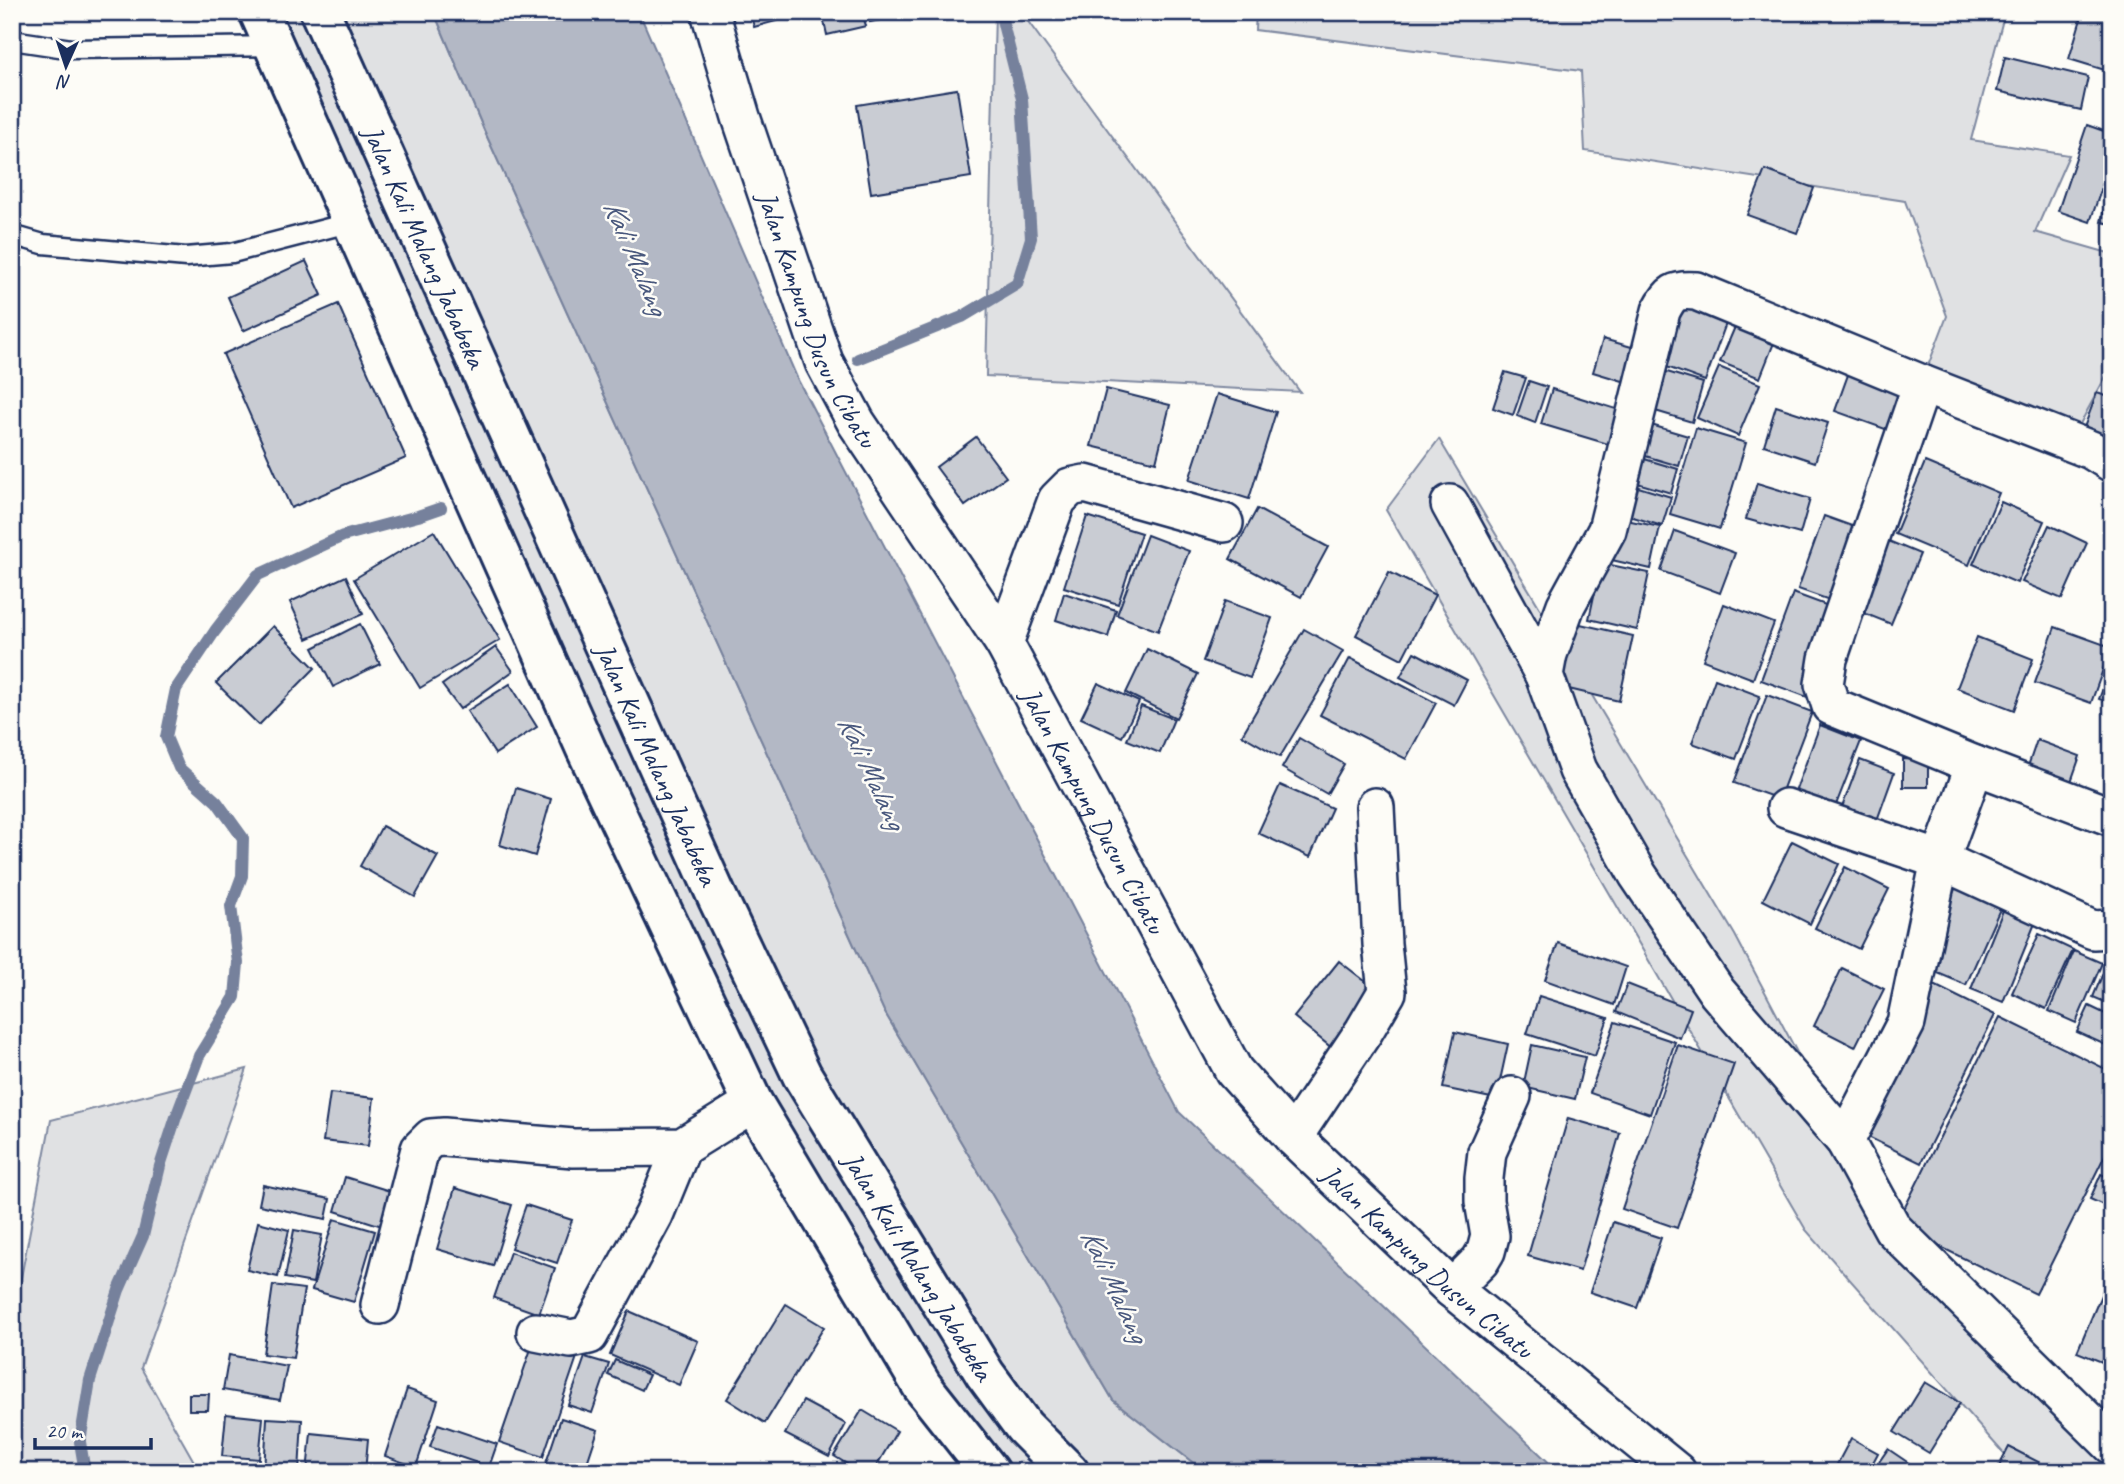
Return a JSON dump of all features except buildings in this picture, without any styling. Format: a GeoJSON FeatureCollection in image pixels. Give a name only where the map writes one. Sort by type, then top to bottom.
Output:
{"type":"FeatureCollection","features":[{"type":"Feature","properties":{"kind":"main road","name":"Jalan Kali Malang Jababeka"},"geometry":{"type":"LineString","coordinates":[[259,12],[586,749],[753,1103],[922,1386],[990,1472]]}},
{"type":"Feature","properties":{"kind":"main road","name":"Jalan Kali Malang Jababeka"},"geometry":{"type":"LineString","coordinates":[[320,12],[717,897],[802,1075],[985,1374],[1024,1427],[1069,1472]]}},
{"type":"Feature","properties":{"kind":"street","name":"Jalan Kampung Dusun Cibatu"},"geometry":{"type":"LineString","coordinates":[[710,12],[741,117],[824,362],[856,422],[1004,643],[1234,1071],[1293,1137],[1452,1289],[1677,1472]]}},
{"type":"Feature","properties":{"kind":"street"},"geometry":{"type":"LineString","coordinates":[[1544,676],[1548,654],[1566,605],[1607,530],[1661,311],[1669,296],[1682,290],[1696,291],[2091,450],[2112,463]]}},
{"type":"Feature","properties":{"kind":"street"},"geometry":{"type":"LineString","coordinates":[[1922,384],[1828,660],[1824,684],[1831,706],[2112,817]]}},
{"type":"Feature","properties":{"kind":"street"},"geometry":{"type":"LineString","coordinates":[[1004,643],[1057,500],[1070,488],[1084,484],[1224,523]]}},
{"type":"Feature","properties":{"kind":"street"},"geometry":{"type":"LineString","coordinates":[[1450,504],[1544,676],[1578,770],[1638,875],[1717,992],[1845,1141],[1894,1229],[2112,1445]]}},
{"type":"Feature","properties":{"kind":"street"},"geometry":{"type":"LineString","coordinates":[[1845,1141],[1906,1023],[1940,860],[1975,765]]}},
{"type":"Feature","properties":{"kind":"street"},"geometry":{"type":"LineString","coordinates":[[1293,1137],[1387,992],[1375,807]]}},
{"type":"Feature","properties":{"kind":"street"},"geometry":{"type":"LineString","coordinates":[[1786,807],[1940,860],[2093,930],[2112,929]]}},
{"type":"Feature","properties":{"kind":"street"},"geometry":{"type":"LineString","coordinates":[[1452,1289],[1480,1261],[1486,1251],[1490,1236],[1484,1201],[1487,1152],[1512,1096]]}},
{"type":"Feature","properties":{"kind":"street"},"geometry":{"type":"LineString","coordinates":[[380,1305],[420,1149],[431,1139],[444,1137],[573,1148],[682,1146],[753,1103]]}},
{"type":"Feature","properties":{"kind":"street"},"geometry":{"type":"LineString","coordinates":[[536,1332],[571,1339],[589,1335],[654,1215],[682,1146]]}},
{"type":"Feature","properties":{"kind":"lane"},"geometry":{"type":"LineString","coordinates":[[12,40],[72,49],[274,46]]}},
{"type":"Feature","properties":{"kind":"lane"},"geometry":{"type":"LineString","coordinates":[[12,235],[43,244],[186,257],[232,254],[352,222]]}},
{"type":"Feature","properties":{"kind":"shaded area"},"geometry":{"type":"Polygon","coordinates":[[[259,12],[434,12],[484,130],[884,1011],[1113,1400],[1205,1472],[994,1472],[753,1103],[259,12]]]}},
{"type":"Feature","properties":{"kind":"shaded area"},"geometry":{"type":"Polygon","coordinates":[[[995,12],[1021,12],[1300,392],[986,376],[995,12]]]}},
{"type":"Feature","properties":{"kind":"shaded area"},"geometry":{"type":"Polygon","coordinates":[[[1256,12],[2005,12],[1971,140],[2069,155],[2035,232],[2112,254],[2112,365],[2068,446],[1915,400],[1947,316],[1905,201],[1585,151],[1581,71],[1255,30],[1256,12]]]}},
{"type":"Feature","properties":{"kind":"shaded area"},"geometry":{"type":"Polygon","coordinates":[[[1439,439],[1735,935],[1895,1238],[2112,1436],[2112,1472],[2020,1472],[1806,1230],[1386,510],[1439,439]]]}},
{"type":"Feature","properties":{"kind":"shaded area"},"geometry":{"type":"Polygon","coordinates":[[[247,1069],[141,1368],[200,1472],[12,1472],[12,1325],[51,1120],[247,1069]]]}},
{"type":"Feature","properties":{"kind":"water","name":"Kali Malang"},"geometry":{"type":"Polygon","coordinates":[[[434,12],[639,12],[798,380],[1179,1112],[1559,1472],[1205,1472],[1113,1400],[884,1011],[484,130],[434,12]]]}},
{"type":"Feature","properties":{"kind":"waterway"},"geometry":{"type":"LineString","coordinates":[[858,359],[962,317],[1017,284],[1031,238],[1022,99],[1000,12]]}},
{"type":"Feature","properties":{"kind":"waterway"},"geometry":{"type":"LineString","coordinates":[[85,1472],[80,1442],[90,1380],[119,1290],[143,1236],[160,1166],[199,1056],[235,997],[238,963],[231,906],[242,876],[243,838],[217,802],[179,768],[166,737],[176,689],[215,631],[258,575],[343,536],[441,508]]}}]}
